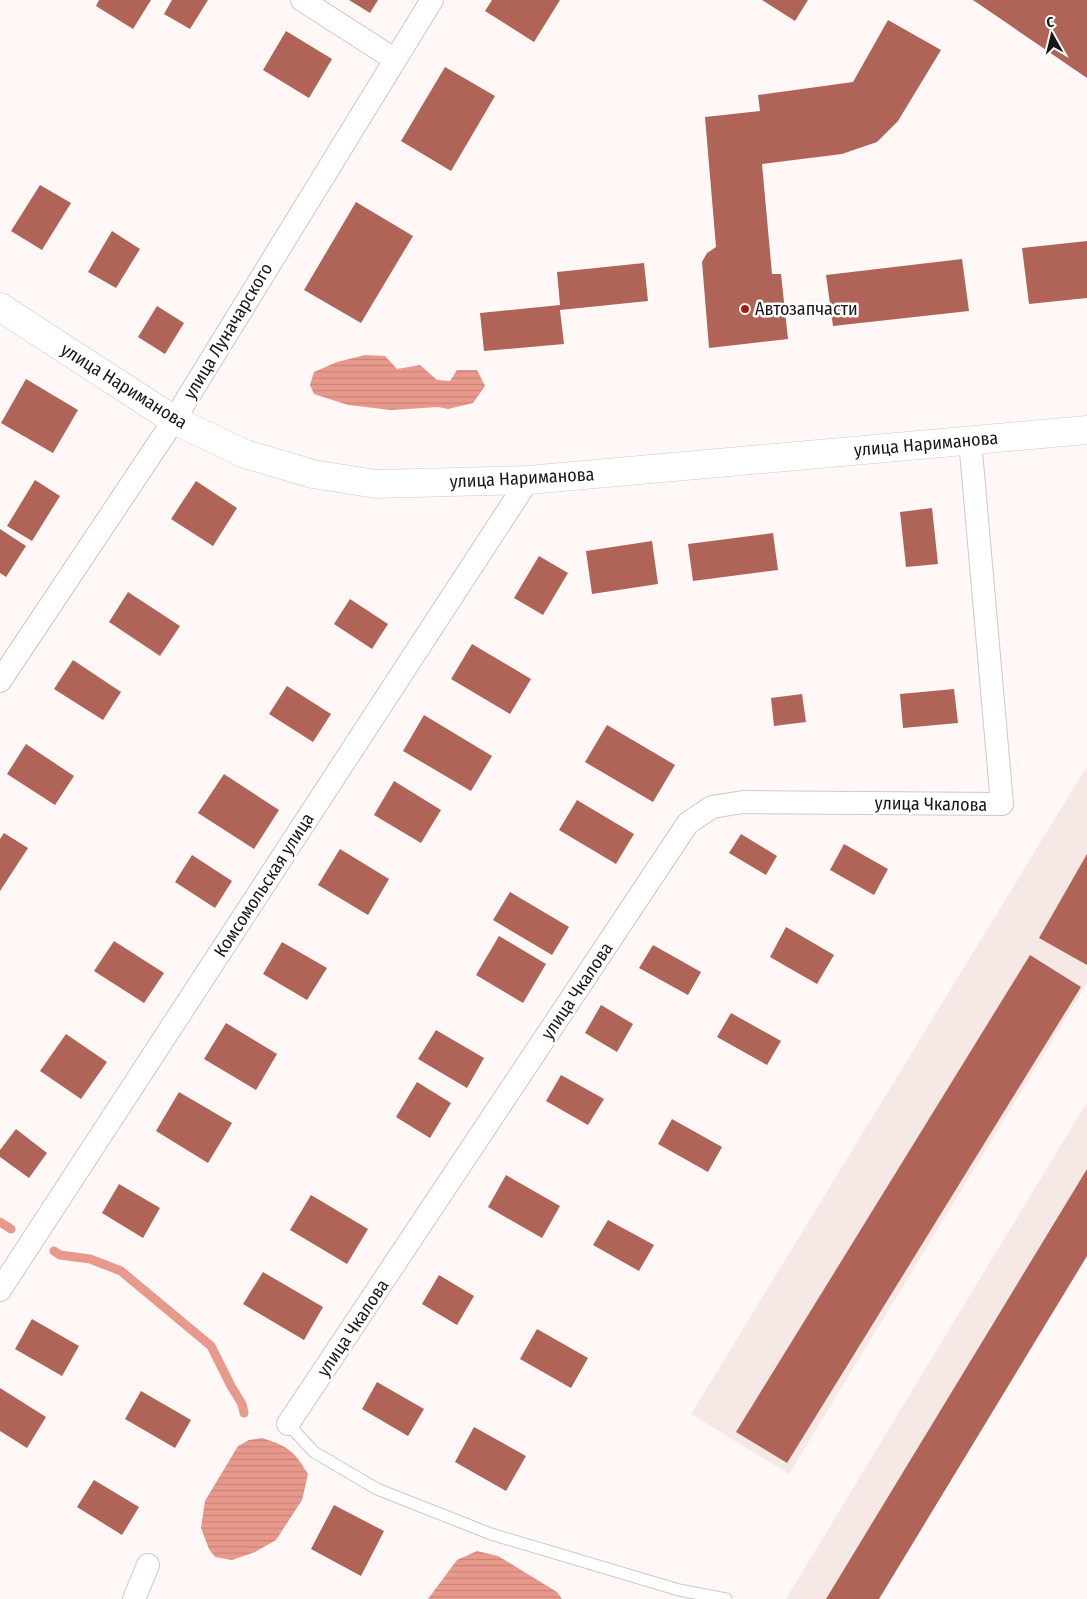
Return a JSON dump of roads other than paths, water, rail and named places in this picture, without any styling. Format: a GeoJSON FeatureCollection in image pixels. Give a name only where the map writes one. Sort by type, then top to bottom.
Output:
{"type":"FeatureCollection","features":[{"type":"Feature","properties":{"kind":"main road","name":"улица Нариманова"},"geometry":{"type":"LineString","coordinates":[[0,307],[174,420],[245,454],[313,474],[376,484],[528,480],[1087,430]]}},
{"type":"Feature","properties":{"kind":"street"},"geometry":{"type":"LineString","coordinates":[[302,0],[394,59]]}},
{"type":"Feature","properties":{"kind":"street","name":"улица Луначарского"},"geometry":{"type":"LineString","coordinates":[[0,682],[174,420],[432,0]]}},
{"type":"Feature","properties":{"kind":"street","name":"улица Чкалова"},"geometry":{"type":"LineString","coordinates":[[288,1424],[688,823],[712,807],[743,802],[1002,804],[970,440]]}},
{"type":"Feature","properties":{"kind":"street","name":"Комсомольская улица"},"geometry":{"type":"LineString","coordinates":[[0,1290],[528,480]]}},
{"type":"Feature","properties":{"kind":"street"},"geometry":{"type":"LineString","coordinates":[[134,1599],[148,1565]]}},
{"type":"Feature","properties":{"kind":"lane"},"geometry":{"type":"LineString","coordinates":[[288,1424],[314,1452],[376,1489],[491,1534],[679,1590],[726,1599]]}},
{"type":"Feature","properties":{"kind":"waterway"},"geometry":{"type":"LineString","coordinates":[[0,1222],[11,1229]]}},
{"type":"Feature","properties":{"kind":"waterway"},"geometry":{"type":"LineString","coordinates":[[54,1251],[60,1255],[90,1259],[121,1271],[211,1346],[242,1404],[244,1413]]}},
{"type":"Feature","properties":{"kind":"place","name":"Автозапчасти"},"geometry":{"type":"Point","coordinates":[745,309]}}]}
